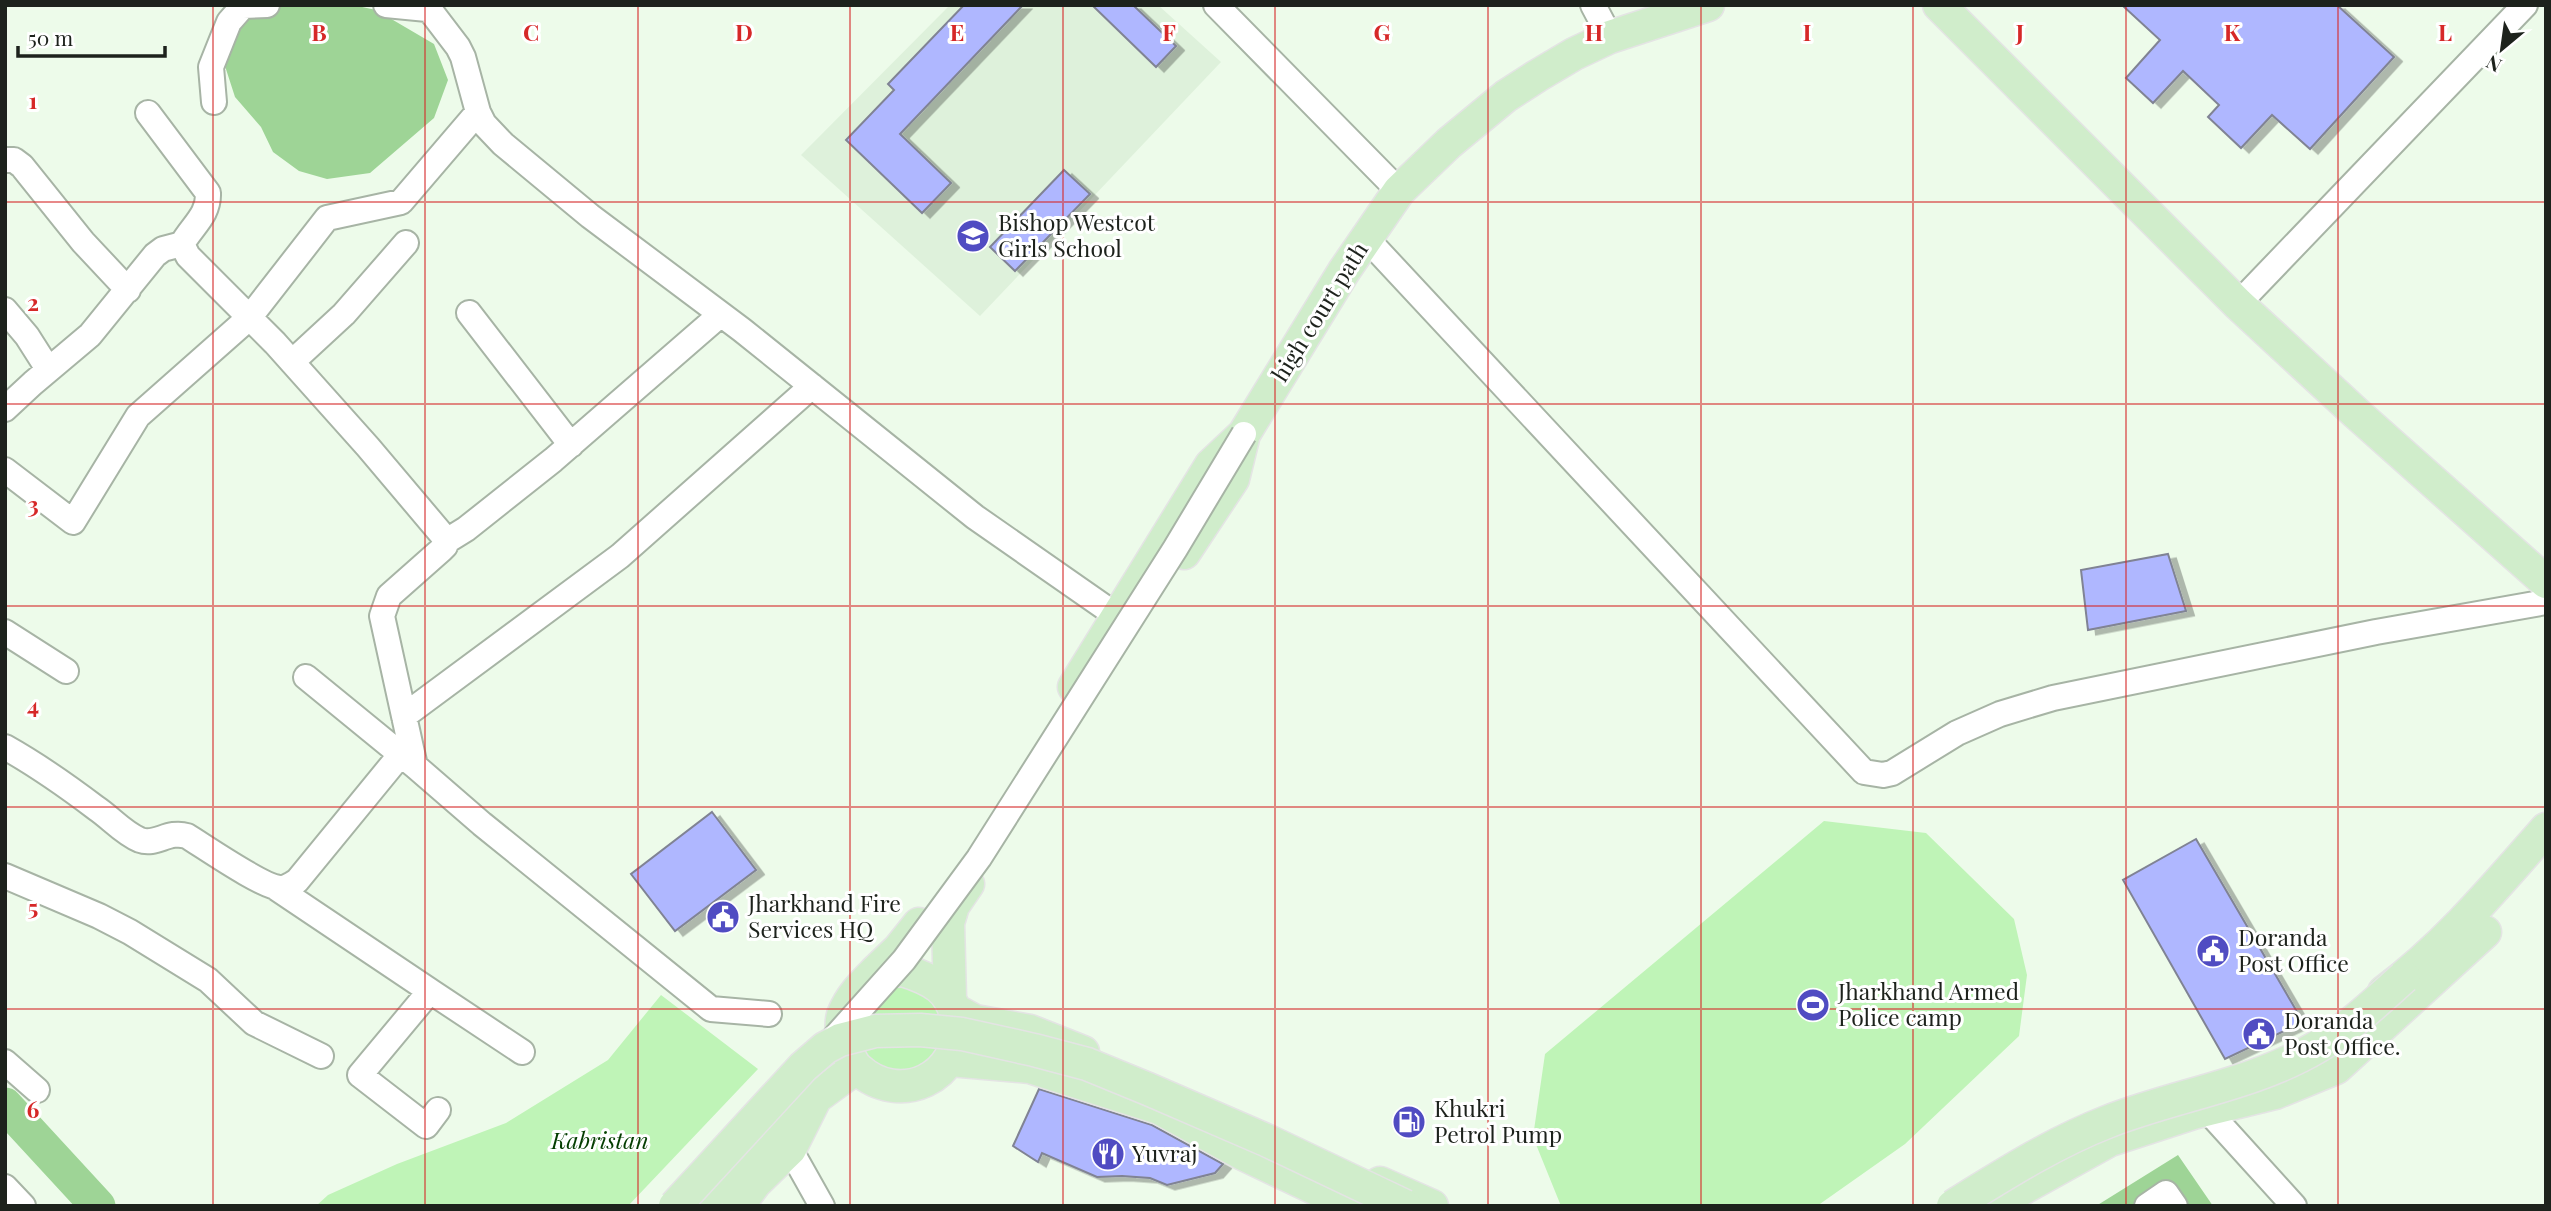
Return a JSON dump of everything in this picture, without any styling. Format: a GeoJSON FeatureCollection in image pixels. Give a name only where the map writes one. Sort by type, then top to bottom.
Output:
{"type":"FeatureCollection","features":[{"type":"Feature","properties":{"kind":"main road","name":"high court path"},"geometry":{"type":"LineString","coordinates":[[1244,434],[1366,238],[1399,191],[1448,143],[1506,96],[1574,54],[1610,37],[1708,5]]}},
{"type":"Feature","properties":{"kind":"main road"},"geometry":{"type":"LineString","coordinates":[[1939,5],[2238,304],[2356,414],[2546,582]]}},
{"type":"Feature","properties":{"kind":"main road"},"geometry":{"type":"LineString","coordinates":[[665,1206],[824,1036],[865,982],[899,949],[931,909],[977,843],[1211,466],[1244,434]]}},
{"type":"Feature","properties":{"kind":"main road"},"geometry":{"type":"LineString","coordinates":[[1244,434],[1233,479],[1037,782],[953,905],[948,923],[952,1004],[958,1035],[950,1060],[931,1079],[905,1087],[878,1083],[856,1068],[843,1044],[842,1017],[865,982],[903,970],[930,979],[952,1004],[975,1021],[1030,1031],[1101,1059],[1280,1136],[1432,1206]]}},
{"type":"Feature","properties":{"kind":"main road"},"geometry":{"type":"LineString","coordinates":[[1937,1206],[2072,1129],[2144,1102],[2275,1093],[2336,1068],[2412,985],[2546,829]]}},
{"type":"Feature","properties":{"kind":"main road"},"geometry":{"type":"LineString","coordinates":[[1953,1206],[2060,1143],[2108,1121],[2258,1073],[2300,1056],[2412,985],[2488,928],[2546,861]]}},
{"type":"Feature","properties":{"kind":"main road"},"geometry":{"type":"LineString","coordinates":[[1977,1206],[2096,1139],[2298,1073],[2328,1059],[2412,985]]}},
{"type":"Feature","properties":{"kind":"main road"},"geometry":{"type":"LineString","coordinates":[[675,1206],[803,1067],[825,1048],[860,1033],[920,1030],[962,1034],[1074,1060],[1148,1088],[1405,1206]]}},
{"type":"Feature","properties":{"kind":"main road"},"geometry":{"type":"LineString","coordinates":[[687,1206],[826,1069],[842,1058],[855,1053],[906,1046],[944,1046],[988,1052],[1069,1070],[1126,1090],[1377,1206]]}},
{"type":"Feature","properties":{"kind":"main road"},"geometry":{"type":"LineString","coordinates":[[950,1060],[1030,1067],[1158,1108],[1242,1154],[1352,1206]]}},
{"type":"Feature","properties":{"kind":"main road"},"geometry":{"type":"LineString","coordinates":[[697,1206],[773,1129],[817,1094],[856,1068]]}},
{"type":"Feature","properties":{"kind":"main road"},"geometry":{"type":"LineString","coordinates":[[738,1206],[755,1183],[790,1150],[817,1094]]}},
{"type":"Feature","properties":{"kind":"main road"},"geometry":{"type":"LineString","coordinates":[[1991,1206],[2110,1140],[2202,1098]]}},
{"type":"Feature","properties":{"kind":"street"},"geometry":{"type":"LineString","coordinates":[[214,102],[211,67],[229,22],[243,6],[267,5]]}},
{"type":"Feature","properties":{"kind":"street"},"geometry":{"type":"LineString","coordinates":[[386,5],[426,7],[452,38],[463,57],[478,112],[484,124],[503,144],[590,216],[812,386],[975,517],[1118,615]]}},
{"type":"Feature","properties":{"kind":"street"},"geometry":{"type":"LineString","coordinates":[[1216,5],[1399,191]]}},
{"type":"Feature","properties":{"kind":"street"},"geometry":{"type":"LineString","coordinates":[[1593,5],[1610,37]]}},
{"type":"Feature","properties":{"kind":"street"},"geometry":{"type":"LineString","coordinates":[[2238,304],[2525,5]]}},
{"type":"Feature","properties":{"kind":"street"},"geometry":{"type":"LineString","coordinates":[[5,470],[73,523],[138,416],[250,317],[327,218],[401,202],[478,112]]}},
{"type":"Feature","properties":{"kind":"street"},"geometry":{"type":"LineString","coordinates":[[5,409],[90,335],[155,255],[163,249],[182,244],[202,218],[208,193],[148,113]]}},
{"type":"Feature","properties":{"kind":"street"},"geometry":{"type":"LineString","coordinates":[[5,160],[14,160],[22,166],[96,257],[128,290]]}},
{"type":"Feature","properties":{"kind":"street"},"geometry":{"type":"LineString","coordinates":[[1366,238],[1864,772],[1882,775],[1892,773],[1978,723],[2053,698],[2364,634],[2546,602]]}},
{"type":"Feature","properties":{"kind":"street"},"geometry":{"type":"LineString","coordinates":[[292,362],[318,341],[406,243]]}},
{"type":"Feature","properties":{"kind":"street"},"geometry":{"type":"LineString","coordinates":[[182,244],[193,262],[292,362],[440,530],[445,542]]}},
{"type":"Feature","properties":{"kind":"street"},"geometry":{"type":"LineString","coordinates":[[5,310],[27,336],[48,369]]}},
{"type":"Feature","properties":{"kind":"street"},"geometry":{"type":"LineString","coordinates":[[469,313],[571,445]]}},
{"type":"Feature","properties":{"kind":"street"},"geometry":{"type":"LineString","coordinates":[[275,887],[289,887],[296,881],[408,760],[404,716],[383,628],[384,605],[398,585],[438,554],[445,542],[467,529],[571,445],[720,315]]}},
{"type":"Feature","properties":{"kind":"street"},"geometry":{"type":"LineString","coordinates":[[404,716],[620,556],[812,386]]}},
{"type":"Feature","properties":{"kind":"street"},"geometry":{"type":"LineString","coordinates":[[825,1048],[904,960],[979,858],[1175,549],[1244,434]]}},
{"type":"Feature","properties":{"kind":"street"},"geometry":{"type":"LineString","coordinates":[[5,632],[66,671]]}},
{"type":"Feature","properties":{"kind":"street"},"geometry":{"type":"LineString","coordinates":[[306,677],[482,824],[711,1009],[769,1014]]}},
{"type":"Feature","properties":{"kind":"street"},"geometry":{"type":"LineString","coordinates":[[5,747],[77,793],[137,838],[150,841],[169,834],[187,836],[275,887],[522,1052]]}},
{"type":"Feature","properties":{"kind":"street"},"geometry":{"type":"LineString","coordinates":[[5,876],[130,932],[208,980],[254,1023],[321,1056]]}},
{"type":"Feature","properties":{"kind":"street"},"geometry":{"type":"LineString","coordinates":[[430,991],[360,1075],[426,1126],[438,1110]]}},
{"type":"Feature","properties":{"kind":"street"},"geometry":{"type":"LineString","coordinates":[[5,1062],[37,1090]]}},
{"type":"Feature","properties":{"kind":"street"},"geometry":{"type":"LineString","coordinates":[[2202,1098],[2294,1206]]}},
{"type":"Feature","properties":{"kind":"street"},"geometry":{"type":"LineString","coordinates":[[790,1150],[822,1206]]}},
{"type":"Feature","properties":{"kind":"street"},"geometry":{"type":"LineString","coordinates":[[5,1187],[23,1206]]}},
{"type":"Feature","properties":{"kind":"street"},"geometry":{"type":"LineString","coordinates":[[2147,1206],[2166,1193],[2175,1206]]}},
{"type":"Feature","properties":{"kind":"shaded area"},"geometry":{"type":"Polygon","coordinates":[[[250,5],[353,5],[376,10],[434,44],[448,80],[434,118],[370,173],[327,179],[299,171],[273,152],[261,127],[235,97],[224,63],[232,26],[250,5]]]}},
{"type":"Feature","properties":{"kind":"shaded area","name":"Bishop Westcot Girls School"},"geometry":{"type":"Polygon","coordinates":[[[950,5],[1158,5],[1221,62],[980,316],[801,155],[950,5]]]}},
{"type":"Feature","properties":{"kind":"shaded area"},"geometry":{"type":"Polygon","coordinates":[[[2178,1155],[2213,1206],[2096,1206],[2178,1155]]]}},
{"type":"Feature","properties":{"kind":"green space","name":"Jharkhand Armed Police camp"},"geometry":{"type":"Polygon","coordinates":[[[1824,821],[1926,833],[2014,919],[2027,975],[2019,1036],[1905,1144],[1817,1206],[1561,1206],[1533,1137],[1545,1054],[1824,821]]]}},
{"type":"Feature","properties":{"kind":"green space"},"geometry":{"type":"Polygon","coordinates":[[[915,983],[940,1005],[939,1049],[924,1066],[892,1074],[862,1057],[871,987],[915,983]]]}},
{"type":"Feature","properties":{"kind":"green space","name":"Kabristan"},"geometry":{"type":"Polygon","coordinates":[[[661,995],[758,1069],[628,1206],[316,1206],[328,1195],[397,1164],[506,1123],[608,1060],[661,995]]]}},
{"type":"Feature","properties":{"kind":"building"},"geometry":{"type":"Polygon","coordinates":[[[964,5],[1023,5],[900,134],[951,183],[922,213],[846,140],[894,90],[888,84],[964,5]]]}},
{"type":"Feature","properties":{"kind":"building"},"geometry":{"type":"Polygon","coordinates":[[[1092,5],[1133,5],[1176,46],[1156,67],[1092,5]]]}},
{"type":"Feature","properties":{"kind":"building"},"geometry":{"type":"Polygon","coordinates":[[[2122,5],[2337,5],[2394,57],[2310,149],[2272,115],[2241,148],[2208,117],[2219,105],[2183,71],[2153,103],[2126,78],[2160,40],[2122,5]]]}},
{"type":"Feature","properties":{"kind":"building"},"geometry":{"type":"Polygon","coordinates":[[[1064,170],[1090,194],[1015,271],[990,247],[1064,170]]]}},
{"type":"Feature","properties":{"kind":"building"},"geometry":{"type":"Polygon","coordinates":[[[2168,554],[2186,611],[2088,630],[2081,570],[2168,554]]]}},
{"type":"Feature","properties":{"kind":"building"},"geometry":{"type":"Polygon","coordinates":[[[712,812],[756,870],[675,931],[631,874],[712,812]]]}},
{"type":"Feature","properties":{"kind":"building","name":"Doranda Post Office"},"geometry":{"type":"Polygon","coordinates":[[[2196,839],[2303,1022],[2225,1059],[2123,880],[2196,839]]]}},
{"type":"Feature","properties":{"kind":"building"},"geometry":{"type":"Polygon","coordinates":[[[1039,1089],[1152,1125],[1223,1164],[1215,1173],[1167,1185],[1150,1178],[1097,1177],[1042,1153],[1038,1162],[1013,1146],[1039,1089]]]}},
{"type":"Feature","properties":{"kind":"waterway"},"geometry":{"type":"LineString","coordinates":[[5,1105],[98,1206]]}},
{"type":"Feature","properties":{"kind":"place","name":"Bishop Westcot Girls School"},"geometry":{"type":"Point","coordinates":[973,236]}},
{"type":"Feature","properties":{"kind":"place","name":"Jharkhand Fire Services HQ"},"geometry":{"type":"Point","coordinates":[723,917]}},
{"type":"Feature","properties":{"kind":"place","name":"Doranda Post Office"},"geometry":{"type":"Point","coordinates":[2213,951]}},
{"type":"Feature","properties":{"kind":"place","name":"Jharkhand Armed Police camp"},"geometry":{"type":"Point","coordinates":[1813,1005]}},
{"type":"Feature","properties":{"kind":"place","name":"Doranda Post Office."},"geometry":{"type":"Point","coordinates":[2259,1034]}},
{"type":"Feature","properties":{"kind":"place","name":"Khukri Petrol Pump"},"geometry":{"type":"Point","coordinates":[1409,1122]}},
{"type":"Feature","properties":{"kind":"place","name":"Yuvraj"},"geometry":{"type":"Point","coordinates":[1108,1154]}}]}
